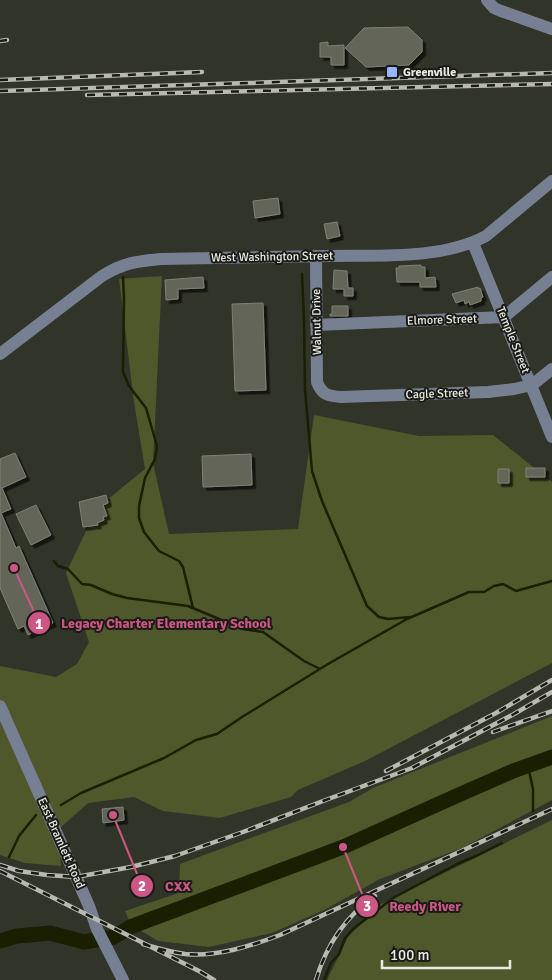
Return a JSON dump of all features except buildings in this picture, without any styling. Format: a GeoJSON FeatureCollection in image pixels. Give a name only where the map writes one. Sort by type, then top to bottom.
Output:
{"type":"FeatureCollection","features":[{"type":"Feature","properties":{"kind":"street"},"geometry":{"type":"LineString","coordinates":[[486,0],[494,8],[501,6],[552,29]]}},
{"type":"Feature","properties":{"kind":"street","name":"West Washington Street"},"geometry":{"type":"LineString","coordinates":[[0,354],[117,267],[138,261],[161,259],[421,253],[443,250],[474,243],[499,226],[552,181]]}},
{"type":"Feature","properties":{"kind":"street","name":"Temple Street"},"geometry":{"type":"LineString","coordinates":[[474,243],[552,437]]}},
{"type":"Feature","properties":{"kind":"street","name":"Walnut Drive"},"geometry":{"type":"LineString","coordinates":[[316,256],[317,382],[320,388]]}},
{"type":"Feature","properties":{"kind":"street"},"geometry":{"type":"LineString","coordinates":[[504,317],[552,277]]}},
{"type":"Feature","properties":{"kind":"street","name":"Elmore Street"},"geometry":{"type":"LineString","coordinates":[[316,325],[504,317]]}},
{"type":"Feature","properties":{"kind":"street"},"geometry":{"type":"LineString","coordinates":[[532,386],[552,369]]}},
{"type":"Feature","properties":{"kind":"street","name":"Cagle Street"},"geometry":{"type":"LineString","coordinates":[[320,388],[322,393],[327,396],[341,397],[488,392],[532,386]]}},
{"type":"Feature","properties":{"kind":"street","name":"East Bramlett Road"},"geometry":{"type":"LineString","coordinates":[[0,706],[89,906],[97,929],[123,980]]}},
{"type":"Feature","properties":{"kind":"green space"},"geometry":{"type":"Polygon","coordinates":[[[162,276],[153,463],[169,534],[298,529],[314,415],[419,436],[493,435],[552,482],[552,663],[365,761],[298,790],[291,797],[220,818],[163,811],[134,797],[88,803],[58,830],[61,866],[25,863],[0,855],[0,666],[56,677],[77,664],[89,642],[66,573],[97,508],[145,469],[134,402],[119,279],[162,276]]]}},
{"type":"Feature","properties":{"kind":"green space"},"geometry":{"type":"Polygon","coordinates":[[[552,716],[552,800],[462,848],[380,879],[326,909],[272,933],[209,947],[158,941],[131,925],[125,911],[179,893],[180,864],[349,802],[373,788],[552,716]]]}},
{"type":"Feature","properties":{"kind":"green space"},"geometry":{"type":"Polygon","coordinates":[[[552,820],[552,980],[327,980],[348,937],[379,905],[552,820]]]}},
{"type":"Feature","properties":{"kind":"waterway"},"geometry":{"type":"LineString","coordinates":[[302,274],[305,389],[312,471],[322,501],[367,606],[379,617],[388,619],[410,617]]}},
{"type":"Feature","properties":{"kind":"waterway"},"geometry":{"type":"LineString","coordinates":[[123,277],[123,372],[129,386],[146,408],[157,446],[155,459],[145,478],[139,506],[139,518],[144,532],[159,551],[179,561],[183,567],[193,608]]}},
{"type":"Feature","properties":{"kind":"waterway"},"geometry":{"type":"LineString","coordinates":[[54,561],[58,566],[68,569],[82,584],[91,585],[127,598],[188,606],[243,629],[263,632],[304,661],[320,669]]}},
{"type":"Feature","properties":{"kind":"waterway"},"geometry":{"type":"LineString","coordinates":[[61,805],[81,793],[164,758],[196,740],[217,734],[328,664],[407,619],[469,592],[484,592],[494,586],[503,584],[516,591],[552,581]]}},
{"type":"Feature","properties":{"kind":"waterway"},"geometry":{"type":"LineString","coordinates":[[0,941],[17,936],[50,933],[84,942],[114,937],[130,927],[343,847],[513,771],[552,757]]}},
{"type":"Feature","properties":{"kind":"waterway"},"geometry":{"type":"LineString","coordinates":[[528,766],[533,789],[533,811]]}},
{"type":"Feature","properties":{"kind":"waterway"},"geometry":{"type":"LineString","coordinates":[[9,857],[19,836],[36,815]]}},
{"type":"Feature","properties":{"kind":"waterway"},"geometry":{"type":"LineString","coordinates":[[324,980],[331,963],[339,954],[345,938],[353,929],[393,898],[457,864],[502,843]]}},
{"type":"Feature","properties":{"kind":"railway"},"geometry":{"type":"LineString","coordinates":[[0,41],[7,40]]}},
{"type":"Feature","properties":{"kind":"railway"},"geometry":{"type":"LineString","coordinates":[[0,80],[202,72]]}},
{"type":"Feature","properties":{"kind":"railway"},"geometry":{"type":"LineString","coordinates":[[0,91],[552,73]]}},
{"type":"Feature","properties":{"kind":"railway"},"geometry":{"type":"LineString","coordinates":[[87,95],[552,84]]}},
{"type":"Feature","properties":{"kind":"railway"},"geometry":{"type":"LineString","coordinates":[[386,771],[496,713],[552,680]]}},
{"type":"Feature","properties":{"kind":"railway"},"geometry":{"type":"LineString","coordinates":[[0,865],[19,871],[76,877],[131,867],[175,856],[412,768],[552,692]]}},
{"type":"Feature","properties":{"kind":"railway"},"geometry":{"type":"LineString","coordinates":[[493,732],[552,711]]}},
{"type":"Feature","properties":{"kind":"railway"},"geometry":{"type":"LineString","coordinates":[[143,944],[185,954],[209,954],[234,950],[257,943],[280,935],[552,809]]}},
{"type":"Feature","properties":{"kind":"railway"},"geometry":{"type":"LineString","coordinates":[[0,871],[214,980]]}},
{"type":"Feature","properties":{"kind":"railway"},"geometry":{"type":"LineString","coordinates":[[316,980],[325,955],[338,933],[346,922],[375,896]]}},
{"type":"Feature","properties":{"kind":"place","name":"Greenville"},"geometry":{"type":"Point","coordinates":[392,72]}},
{"type":"Feature","properties":{"kind":"place","name":"Legacy Charter Elementary School"},"geometry":{"type":"Point","coordinates":[14,568]}},
{"type":"Feature","properties":{"kind":"place","name":"CXX"},"geometry":{"type":"Point","coordinates":[113,815]}},
{"type":"Feature","properties":{"kind":"place","name":"Reedy River"},"geometry":{"type":"Point","coordinates":[343,847]}}]}
